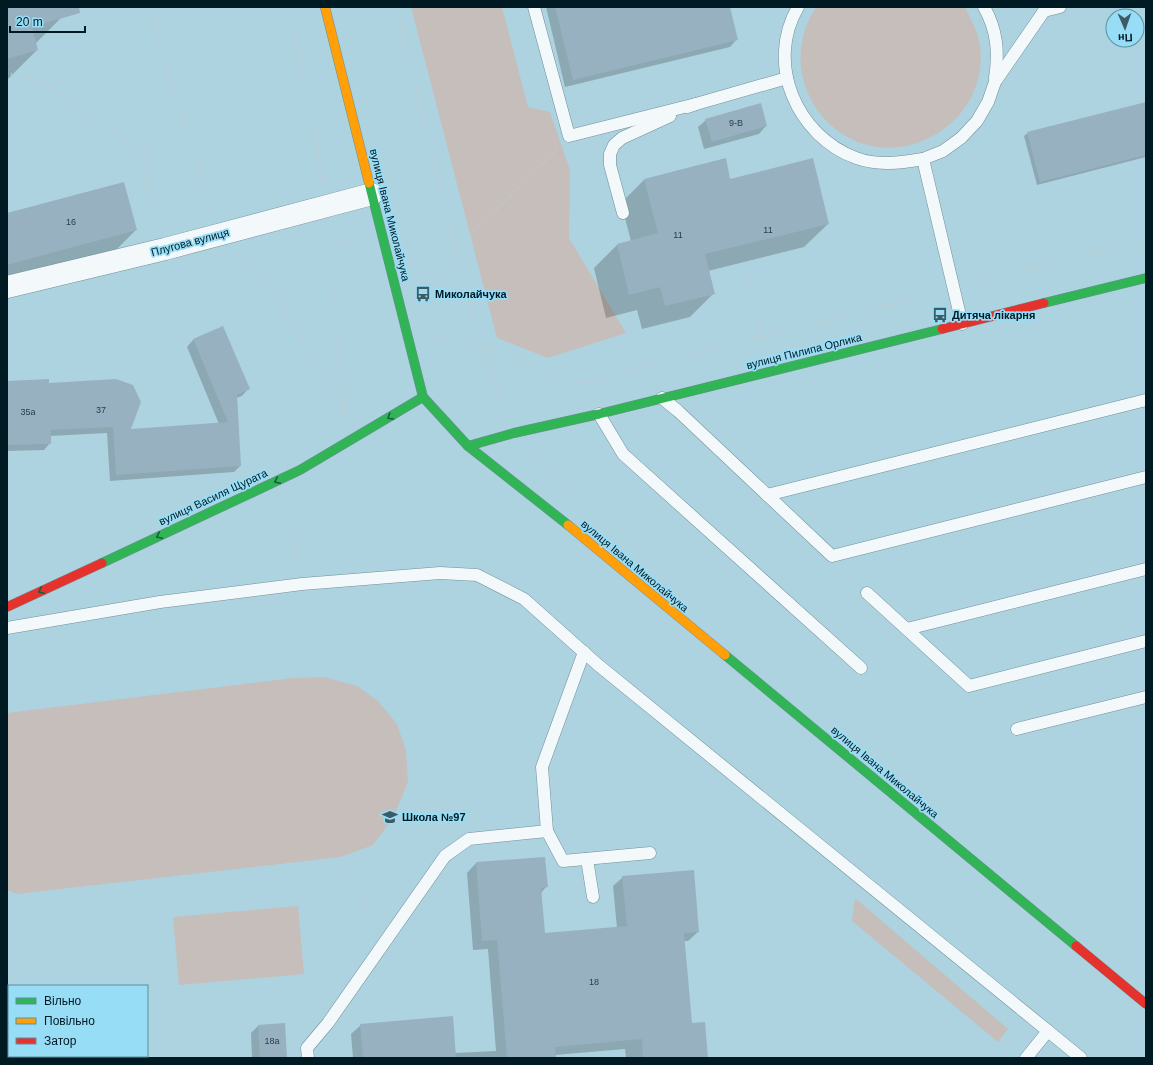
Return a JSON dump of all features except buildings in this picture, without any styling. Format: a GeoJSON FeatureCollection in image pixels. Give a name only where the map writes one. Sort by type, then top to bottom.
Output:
{"type":"FeatureCollection","features":[{"type":"Feature","properties":{"kind":"street","name":"вулиця Івана Миколайчука"},"geometry":{"type":"LineString","coordinates":[[325,7],[424,397],[468,446],[530,494],[1146,1004]]}},
{"type":"Feature","properties":{"kind":"street","name":"Плугова вулиця"},"geometry":{"type":"LineString","coordinates":[[7,287],[164,249],[372,194]]}},
{"type":"Feature","properties":{"kind":"street","name":"вулиця Пилипа Орлика"},"geometry":{"type":"LineString","coordinates":[[468,446],[1146,278]]}},
{"type":"Feature","properties":{"kind":"street","name":"вулиця Василя Щурата"},"geometry":{"type":"LineString","coordinates":[[7,607],[300,470],[424,397]]}},
{"type":"Feature","properties":{"kind":"lane"},"geometry":{"type":"LineString","coordinates":[[534,7],[569,136],[696,104],[787,78]]}},
{"type":"Feature","properties":{"kind":"lane"},"geometry":{"type":"LineString","coordinates":[[798,7],[788,34],[785,56],[787,78],[793,100],[804,119],[819,136],[837,149],[857,158],[879,163],[901,163],[923,159],[943,150],[961,138],[976,121],[988,102],[995,82],[998,59],[996,37],[989,16],[984,7]]}},
{"type":"Feature","properties":{"kind":"lane"},"geometry":{"type":"LineString","coordinates":[[995,82],[1044,9],[1060,7]]}},
{"type":"Feature","properties":{"kind":"lane"},"geometry":{"type":"LineString","coordinates":[[623,212],[610,165],[610,154],[614,145],[622,138],[696,104]]}},
{"type":"Feature","properties":{"kind":"lane"},"geometry":{"type":"LineString","coordinates":[[923,159],[962,324]]}},
{"type":"Feature","properties":{"kind":"lane"},"geometry":{"type":"LineString","coordinates":[[662,398],[832,556],[1146,477]]}},
{"type":"Feature","properties":{"kind":"lane"},"geometry":{"type":"LineString","coordinates":[[767,495],[1146,400]]}},
{"type":"Feature","properties":{"kind":"lane"},"geometry":{"type":"LineString","coordinates":[[599,414],[623,454],[861,668]]}},
{"type":"Feature","properties":{"kind":"lane"},"geometry":{"type":"LineString","coordinates":[[907,628],[1146,569]]}},
{"type":"Feature","properties":{"kind":"lane"},"geometry":{"type":"LineString","coordinates":[[7,628],[160,602],[302,584],[440,573],[477,575],[524,599],[584,652],[1080,1058]]}},
{"type":"Feature","properties":{"kind":"lane"},"geometry":{"type":"LineString","coordinates":[[866,592],[969,686],[1146,642]]}},
{"type":"Feature","properties":{"kind":"lane"},"geometry":{"type":"LineString","coordinates":[[584,652],[542,767],[547,831],[563,861],[650,853]]}},
{"type":"Feature","properties":{"kind":"lane"},"geometry":{"type":"LineString","coordinates":[[1017,729],[1146,697]]}},
{"type":"Feature","properties":{"kind":"lane"},"geometry":{"type":"LineString","coordinates":[[308,1058],[307,1048],[328,1022],[445,856],[468,839],[547,831]]}},
{"type":"Feature","properties":{"kind":"lane"},"geometry":{"type":"LineString","coordinates":[[587,858],[593,896]]}},
{"type":"Feature","properties":{"kind":"lane"},"geometry":{"type":"LineString","coordinates":[[1026,1058],[1048,1031]]}},
{"type":"Feature","properties":{"kind":"path"},"geometry":{"type":"LineString","coordinates":[[150,7],[218,235],[270,282],[344,411]]}},
{"type":"Feature","properties":{"kind":"path"},"geometry":{"type":"LineString","coordinates":[[288,7],[316,142],[322,186]]}},
{"type":"Feature","properties":{"kind":"path"},"geometry":{"type":"LineString","coordinates":[[396,7],[482,348],[505,412]]}},
{"type":"Feature","properties":{"kind":"path"},"geometry":{"type":"LineString","coordinates":[[155,26],[156,78],[145,182],[164,249]]}},
{"type":"Feature","properties":{"kind":"path"},"geometry":{"type":"LineString","coordinates":[[7,73],[41,80],[148,156]]}},
{"type":"Feature","properties":{"kind":"path"},"geometry":{"type":"LineString","coordinates":[[423,294],[457,249],[569,136]]}},
{"type":"Feature","properties":{"kind":"path"},"geometry":{"type":"LineString","coordinates":[[327,225],[344,411],[336,423]]}},
{"type":"Feature","properties":{"kind":"path"},"geometry":{"type":"LineString","coordinates":[[329,246],[364,237]]}},
{"type":"Feature","properties":{"kind":"path"},"geometry":{"type":"LineString","coordinates":[[432,334],[482,348],[581,384],[1146,240]]}},
{"type":"Feature","properties":{"kind":"path"},"geometry":{"type":"LineString","coordinates":[[746,278],[762,338]]}},
{"type":"Feature","properties":{"kind":"path"},"geometry":{"type":"LineString","coordinates":[[526,453],[546,473]]}},
{"type":"Feature","properties":{"kind":"path"},"geometry":{"type":"LineString","coordinates":[[288,501],[302,584]]}},
{"type":"Feature","properties":{"kind":"path"},"geometry":{"type":"LineString","coordinates":[[520,516],[524,599]]}},
{"type":"Feature","properties":{"kind":"path"},"geometry":{"type":"LineString","coordinates":[[342,867],[357,884],[381,948]]}},
{"type":"Feature","properties":{"kind":"shaded area"},"geometry":{"type":"Polygon","coordinates":[[[411,7],[502,7],[528,107],[550,112],[570,170],[569,238],[626,333],[548,358],[497,338],[411,7]]]}},
{"type":"Feature","properties":{"kind":"shaded area"},"geometry":{"type":"Polygon","coordinates":[[[816,7],[965,7],[975,27],[979,40],[980,69],[973,94],[958,116],[938,133],[915,144],[889,148],[863,144],[838,131],[822,116],[814,105],[807,92],[802,75],[802,44],[807,25],[816,7]]]}},
{"type":"Feature","properties":{"kind":"shaded area"},"geometry":{"type":"Polygon","coordinates":[[[324,677],[357,686],[378,701],[397,724],[406,750],[408,782],[393,818],[373,845],[341,857],[17,894],[7,890],[7,713],[293,678],[324,677]]]}},
{"type":"Feature","properties":{"kind":"shaded area"},"geometry":{"type":"Polygon","coordinates":[[[855,898],[1008,1029],[998,1042],[852,921],[855,898]]]}},
{"type":"Feature","properties":{"kind":"shaded area"},"geometry":{"type":"Polygon","coordinates":[[[298,906],[304,974],[179,985],[173,917],[298,906]]]}},
{"type":"Feature","properties":{"kind":"traffic: fast"},"geometry":{"type":"LineString","coordinates":[[369,183],[423,397],[468,446],[568,525]]}},
{"type":"Feature","properties":{"kind":"traffic: fast"},"geometry":{"type":"LineString","coordinates":[[1044,303],[1146,278]]}},
{"type":"Feature","properties":{"kind":"traffic: fast"},"geometry":{"type":"LineString","coordinates":[[468,446],[514,433],[599,414],[942,329]]}},
{"type":"Feature","properties":{"kind":"traffic: fast"},"geometry":{"type":"LineString","coordinates":[[102,563],[300,470],[423,397]]}},
{"type":"Feature","properties":{"kind":"traffic: fast"},"geometry":{"type":"LineString","coordinates":[[725,655],[1076,946]]}},
{"type":"Feature","properties":{"kind":"traffic: slow"},"geometry":{"type":"LineString","coordinates":[[325,7],[369,183]]}},
{"type":"Feature","properties":{"kind":"traffic: slow"},"geometry":{"type":"LineString","coordinates":[[568,525],[725,655]]}},
{"type":"Feature","properties":{"kind":"traffic: jam"},"geometry":{"type":"LineString","coordinates":[[942,329],[1044,303]]}},
{"type":"Feature","properties":{"kind":"traffic: jam"},"geometry":{"type":"LineString","coordinates":[[7,607],[102,563]]}},
{"type":"Feature","properties":{"kind":"traffic: jam"},"geometry":{"type":"LineString","coordinates":[[1076,946],[1146,1004]]}},
{"type":"Feature","properties":{"kind":"place","name":"Миколайчука"},"geometry":{"type":"Point","coordinates":[423,294]}},
{"type":"Feature","properties":{"kind":"place","name":"Дитяча лікарня"},"geometry":{"type":"Point","coordinates":[940,315]}},
{"type":"Feature","properties":{"kind":"place","name":"Школа №97"},"geometry":{"type":"Point","coordinates":[390,817]}}]}
